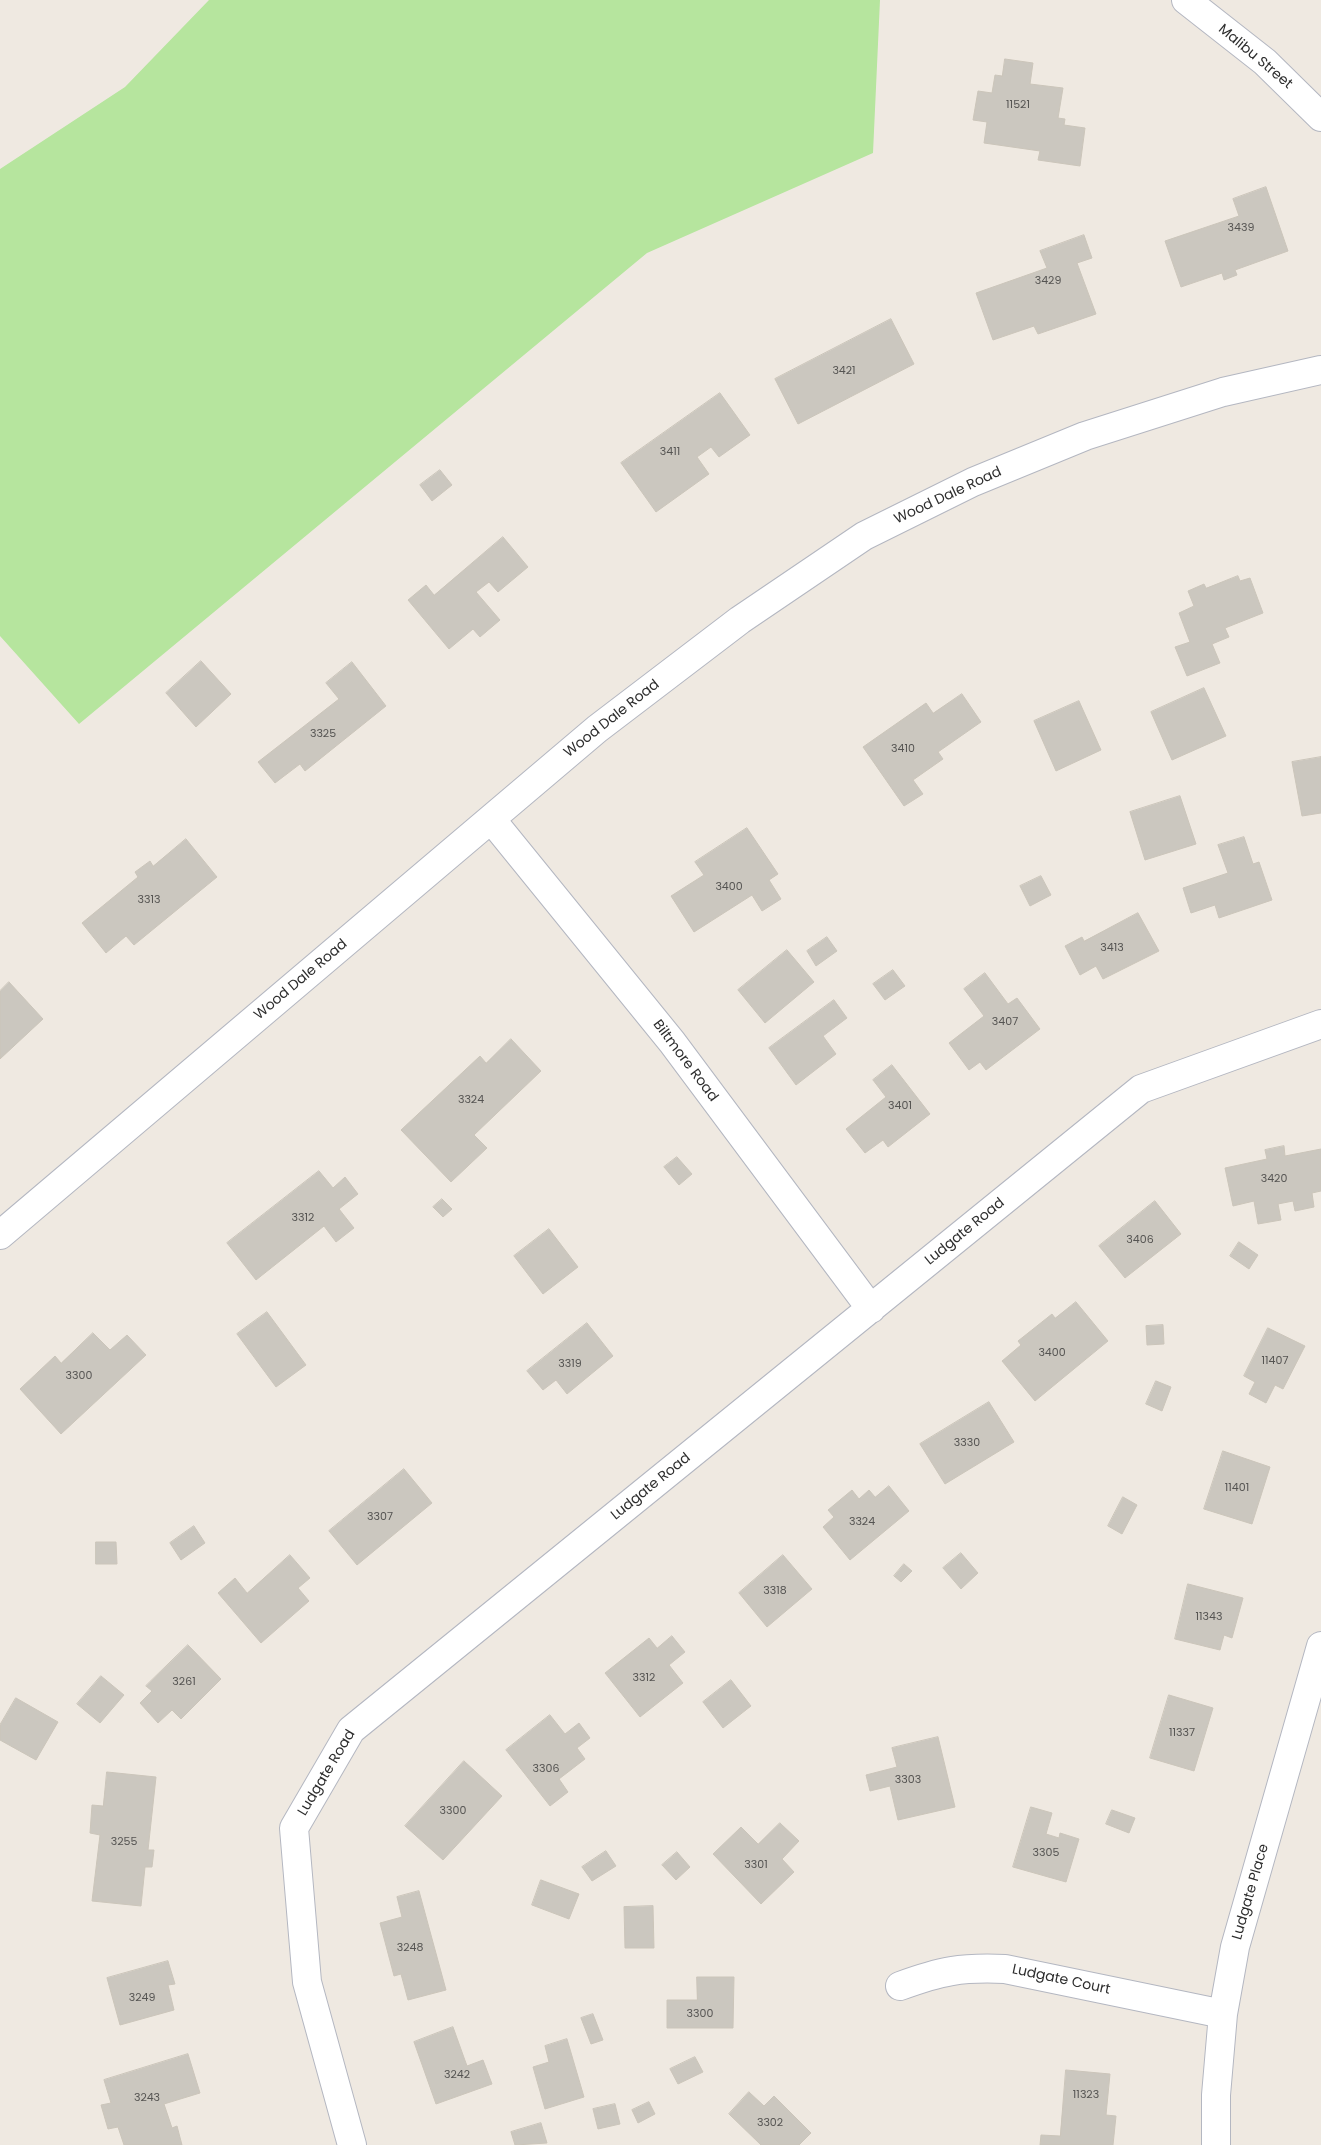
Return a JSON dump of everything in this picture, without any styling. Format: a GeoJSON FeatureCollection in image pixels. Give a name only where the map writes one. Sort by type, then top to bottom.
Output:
{"type":"FeatureCollection","features":[{"type":"Feature","properties":{"kind":"street","name":"Malibu Street"},"geometry":{"type":"LineString","coordinates":[[1186,0],[1265,62],[1321,117]]}},
{"type":"Feature","properties":{"kind":"street","name":"Wood Dale Road"},"geometry":{"type":"LineString","coordinates":[[0,1235],[597,729],[740,620],[864,536],[973,482],[1084,436],[1223,392],[1321,370]]}},
{"type":"Feature","properties":{"kind":"street","name":"Biltmore Road"},"geometry":{"type":"LineString","coordinates":[[491,818],[672,1042],[872,1309]]}},
{"type":"Feature","properties":{"kind":"street","name":"Ludgate Road"},"geometry":{"type":"LineString","coordinates":[[352,2145],[307,1982],[294,1828],[351,1730],[1141,1089],[1321,1024]]}},
{"type":"Feature","properties":{"kind":"street","name":"Ludgate Place"},"geometry":{"type":"LineString","coordinates":[[1216,2145],[1216,2095],[1223,2014],[1235,1947],[1320,1652]]}},
{"type":"Feature","properties":{"kind":"street","name":"Ludgate Court"},"geometry":{"type":"LineString","coordinates":[[900,1986],[939,1972],[972,1967],[1005,1968],[1223,2014]]}},
{"type":"Feature","properties":{"kind":"green space"},"geometry":{"type":"Polygon","coordinates":[[[209,0],[880,0],[873,153],[647,253],[79,724],[0,636],[0,169],[125,87],[209,0]]]}},
{"type":"Feature","properties":{"kind":"building"},"geometry":{"type":"Polygon","coordinates":[[[1005,59],[1033,63],[1030,84],[1063,88],[1058,118],[1065,119],[1064,125],[1085,128],[1080,166],[1038,160],[1040,151],[984,143],[987,122],[973,120],[978,91],[992,93],[995,75],[1002,76],[1005,59]]]}},
{"type":"Feature","properties":{"kind":"building"},"geometry":{"type":"Polygon","coordinates":[[[1266,187],[1288,251],[1235,270],[1237,275],[1224,280],[1222,273],[1181,287],[1165,241],[1239,216],[1233,199],[1266,187]]]}},
{"type":"Feature","properties":{"kind":"building"},"geometry":{"type":"Polygon","coordinates":[[[1084,235],[1092,258],[1077,263],[1096,314],[1038,334],[1034,326],[993,340],[976,293],[1047,268],[1040,251],[1084,235]]]}},
{"type":"Feature","properties":{"kind":"building"},"geometry":{"type":"Polygon","coordinates":[[[891,319],[914,364],[798,424],[775,379],[891,319]]]}},
{"type":"Feature","properties":{"kind":"building"},"geometry":{"type":"Polygon","coordinates":[[[720,393],[750,435],[719,457],[711,447],[697,457],[709,474],[656,512],[621,463],[720,393]]]}},
{"type":"Feature","properties":{"kind":"building"},"geometry":{"type":"Polygon","coordinates":[[[440,470],[452,485],[432,501],[420,485],[440,470]]]}},
{"type":"Feature","properties":{"kind":"building"},"geometry":{"type":"Polygon","coordinates":[[[503,537],[528,567],[498,592],[489,582],[476,592],[500,620],[480,637],[473,629],[449,649],[408,600],[426,585],[434,595],[503,537]]]}},
{"type":"Feature","properties":{"kind":"building"},"geometry":{"type":"Polygon","coordinates":[[[1238,576],[1240,581],[1250,578],[1263,613],[1225,628],[1229,637],[1212,644],[1220,663],[1187,676],[1175,647],[1190,642],[1179,613],[1194,606],[1188,591],[1204,584],[1206,588],[1238,576]]]}},
{"type":"Feature","properties":{"kind":"building"},"geometry":{"type":"Polygon","coordinates":[[[201,661],[231,694],[196,727],[166,693],[201,661]]]}},
{"type":"Feature","properties":{"kind":"building"},"geometry":{"type":"Polygon","coordinates":[[[352,662],[386,706],[305,771],[300,764],[275,783],[258,762],[339,699],[326,683],[352,662]]]}},
{"type":"Feature","properties":{"kind":"building"},"geometry":{"type":"Polygon","coordinates":[[[1204,688],[1226,736],[1172,760],[1151,712],[1204,688]]]}},
{"type":"Feature","properties":{"kind":"building"},"geometry":{"type":"Polygon","coordinates":[[[962,694],[981,722],[938,752],[943,759],[913,780],[923,794],[904,806],[863,747],[926,703],[933,713],[962,694]]]}},
{"type":"Feature","properties":{"kind":"building"},"geometry":{"type":"Polygon","coordinates":[[[1079,701],[1101,750],[1056,771],[1034,721],[1079,701]]]}},
{"type":"Feature","properties":{"kind":"building"},"geometry":{"type":"Polygon","coordinates":[[[1321,757],[1321,813],[1302,816],[1292,762],[1321,757]]]}},
{"type":"Feature","properties":{"kind":"building"},"geometry":{"type":"Polygon","coordinates":[[[1180,796],[1196,844],[1145,860],[1130,812],[1180,796]]]}},
{"type":"Feature","properties":{"kind":"building"},"geometry":{"type":"Polygon","coordinates":[[[747,828],[778,874],[769,880],[781,899],[762,911],[752,895],[694,932],[671,896],[704,875],[695,862],[747,828]]]}},
{"type":"Feature","properties":{"kind":"building"},"geometry":{"type":"Polygon","coordinates":[[[1244,837],[1253,864],[1259,862],[1272,900],[1219,918],[1215,905],[1191,913],[1183,888],[1228,873],[1218,845],[1244,837]]]}},
{"type":"Feature","properties":{"kind":"building"},"geometry":{"type":"Polygon","coordinates":[[[186,839],[217,877],[134,945],[126,936],[106,953],[82,923],[138,877],[135,872],[150,861],[153,866],[186,839]]]}},
{"type":"Feature","properties":{"kind":"building"},"geometry":{"type":"Polygon","coordinates":[[[1041,876],[1051,895],[1030,906],[1020,886],[1041,876]]]}},
{"type":"Feature","properties":{"kind":"building"},"geometry":{"type":"Polygon","coordinates":[[[1138,913],[1159,951],[1103,979],[1096,966],[1080,975],[1065,946],[1082,937],[1084,941],[1138,913]]]}},
{"type":"Feature","properties":{"kind":"building"},"geometry":{"type":"Polygon","coordinates":[[[827,937],[837,951],[816,966],[807,951],[827,937]]]}},
{"type":"Feature","properties":{"kind":"building"},"geometry":{"type":"Polygon","coordinates":[[[787,950],[814,982],[765,1023],[738,990],[787,950]]]}},
{"type":"Feature","properties":{"kind":"building"},"geometry":{"type":"Polygon","coordinates":[[[893,970],[905,986],[885,1000],[873,984],[893,970]]]}},
{"type":"Feature","properties":{"kind":"building"},"geometry":{"type":"Polygon","coordinates":[[[985,973],[1008,1004],[1017,998],[1040,1029],[986,1070],[980,1062],[969,1070],[949,1043],[984,1016],[964,989],[985,973]]]}},
{"type":"Feature","properties":{"kind":"building"},"geometry":{"type":"Polygon","coordinates":[[[9,982],[43,1019],[0,1059],[0,991],[9,982]]]}},
{"type":"Feature","properties":{"kind":"building"},"geometry":{"type":"Polygon","coordinates":[[[834,1000],[847,1018],[823,1036],[836,1054],[796,1085],[769,1048],[834,1000]]]}},
{"type":"Feature","properties":{"kind":"building"},"geometry":{"type":"Polygon","coordinates":[[[511,1039],[541,1071],[474,1135],[487,1148],[451,1182],[401,1130],[480,1056],[486,1063],[511,1039]]]}},
{"type":"Feature","properties":{"kind":"building"},"geometry":{"type":"Polygon","coordinates":[[[892,1065],[930,1114],[888,1147],[883,1140],[865,1153],[846,1129],[886,1097],[873,1080],[892,1065]]]}},
{"type":"Feature","properties":{"kind":"building"},"geometry":{"type":"Polygon","coordinates":[[[1284,1146],[1285,1156],[1321,1149],[1321,1191],[1312,1193],[1314,1207],[1295,1211],[1293,1201],[1278,1204],[1281,1220],[1258,1224],[1254,1201],[1233,1206],[1225,1168],[1267,1159],[1265,1150],[1284,1146]]]}},
{"type":"Feature","properties":{"kind":"building"},"geometry":{"type":"Polygon","coordinates":[[[677,1157],[692,1174],[679,1185],[664,1167],[677,1157]]]}},
{"type":"Feature","properties":{"kind":"building"},"geometry":{"type":"Polygon","coordinates":[[[319,1171],[333,1188],[345,1177],[358,1194],[339,1209],[354,1228],[336,1242],[324,1226],[256,1280],[227,1243],[319,1171]]]}},
{"type":"Feature","properties":{"kind":"building"},"geometry":{"type":"Polygon","coordinates":[[[442,1199],[452,1209],[443,1217],[433,1207],[442,1199]]]}},
{"type":"Feature","properties":{"kind":"building"},"geometry":{"type":"Polygon","coordinates":[[[1155,1201],[1181,1234],[1125,1278],[1099,1246],[1155,1201]]]}},
{"type":"Feature","properties":{"kind":"building"},"geometry":{"type":"Polygon","coordinates":[[[549,1229],[578,1267],[543,1294],[514,1256],[549,1229]]]}},
{"type":"Feature","properties":{"kind":"building"},"geometry":{"type":"Polygon","coordinates":[[[1239,1242],[1258,1255],[1249,1269],[1230,1256],[1239,1242]]]}},
{"type":"Feature","properties":{"kind":"building"},"geometry":{"type":"Polygon","coordinates":[[[1076,1302],[1108,1341],[1035,1401],[1002,1361],[1021,1345],[1018,1341],[1052,1314],[1055,1318],[1076,1302]]]}},
{"type":"Feature","properties":{"kind":"building"},"geometry":{"type":"Polygon","coordinates":[[[267,1312],[306,1365],[276,1387],[237,1334],[267,1312]]]}},
{"type":"Feature","properties":{"kind":"building"},"geometry":{"type":"Polygon","coordinates":[[[587,1323],[613,1356],[567,1394],[556,1380],[543,1390],[527,1371],[587,1323]]]}},
{"type":"Feature","properties":{"kind":"building"},"geometry":{"type":"Polygon","coordinates":[[[1163,1325],[1164,1344],[1147,1345],[1146,1326],[1163,1325]]]}},
{"type":"Feature","properties":{"kind":"building"},"geometry":{"type":"Polygon","coordinates":[[[1268,1328],[1305,1346],[1283,1389],[1275,1385],[1266,1403],[1249,1394],[1255,1382],[1244,1376],[1268,1328]]]}},
{"type":"Feature","properties":{"kind":"building"},"geometry":{"type":"Polygon","coordinates":[[[93,1333],[110,1350],[127,1335],[146,1355],[61,1434],[20,1389],[55,1356],[61,1363],[93,1333]]]}},
{"type":"Feature","properties":{"kind":"building"},"geometry":{"type":"Polygon","coordinates":[[[1156,1381],[1171,1387],[1162,1411],[1146,1404],[1156,1381]]]}},
{"type":"Feature","properties":{"kind":"building"},"geometry":{"type":"Polygon","coordinates":[[[989,1402],[1014,1442],[945,1484],[920,1444],[989,1402]]]}},
{"type":"Feature","properties":{"kind":"building"},"geometry":{"type":"Polygon","coordinates":[[[1223,1451],[1270,1467],[1252,1524],[1204,1509],[1223,1451]]]}},
{"type":"Feature","properties":{"kind":"building"},"geometry":{"type":"Polygon","coordinates":[[[404,1469],[432,1503],[357,1565],[329,1531],[404,1469]]]}},
{"type":"Feature","properties":{"kind":"building"},"geometry":{"type":"Polygon","coordinates":[[[889,1486],[909,1511],[850,1560],[823,1527],[834,1517],[828,1510],[852,1490],[859,1499],[869,1490],[875,1497],[889,1486]]]}},
{"type":"Feature","properties":{"kind":"building"},"geometry":{"type":"Polygon","coordinates":[[[1123,1497],[1137,1505],[1122,1534],[1108,1526],[1123,1497]]]}},
{"type":"Feature","properties":{"kind":"building"},"geometry":{"type":"Polygon","coordinates":[[[194,1526],[205,1543],[181,1560],[170,1543],[194,1526]]]}},
{"type":"Feature","properties":{"kind":"building"},"geometry":{"type":"Polygon","coordinates":[[[96,1542],[116,1542],[117,1564],[96,1564],[96,1542]]]}},
{"type":"Feature","properties":{"kind":"building"},"geometry":{"type":"Polygon","coordinates":[[[961,1553],[978,1573],[961,1589],[943,1568],[961,1553]]]}},
{"type":"Feature","properties":{"kind":"building"},"geometry":{"type":"Polygon","coordinates":[[[290,1555],[310,1578],[298,1588],[309,1601],[261,1643],[218,1593],[235,1578],[247,1593],[290,1555]]]}},
{"type":"Feature","properties":{"kind":"building"},"geometry":{"type":"Polygon","coordinates":[[[783,1555],[812,1589],[767,1627],[739,1593],[783,1555]]]}},
{"type":"Feature","properties":{"kind":"building"},"geometry":{"type":"Polygon","coordinates":[[[904,1564],[912,1571],[901,1582],[894,1576],[904,1564]]]}},
{"type":"Feature","properties":{"kind":"building"},"geometry":{"type":"Polygon","coordinates":[[[1188,1584],[1243,1598],[1232,1638],[1224,1635],[1220,1650],[1175,1639],[1188,1584]]]}},
{"type":"Feature","properties":{"kind":"building"},"geometry":{"type":"Polygon","coordinates":[[[672,1636],[685,1652],[669,1665],[683,1683],[640,1717],[605,1673],[649,1638],[657,1648],[672,1636]]]}},
{"type":"Feature","properties":{"kind":"building"},"geometry":{"type":"Polygon","coordinates":[[[188,1645],[221,1679],[181,1719],[172,1710],[158,1723],[140,1703],[152,1691],[146,1686],[188,1645]]]}},
{"type":"Feature","properties":{"kind":"building"},"geometry":{"type":"Polygon","coordinates":[[[101,1676],[124,1695],[100,1723],[77,1704],[101,1676]]]}},
{"type":"Feature","properties":{"kind":"building"},"geometry":{"type":"Polygon","coordinates":[[[731,1680],[751,1706],[723,1728],[703,1702],[731,1680]]]}},
{"type":"Feature","properties":{"kind":"building"},"geometry":{"type":"Polygon","coordinates":[[[1169,1695],[1213,1708],[1194,1771],[1150,1758],[1169,1695]]]}},
{"type":"Feature","properties":{"kind":"building"},"geometry":{"type":"Polygon","coordinates":[[[16,1698],[58,1722],[36,1760],[0,1740],[0,1725],[16,1698]]]}},
{"type":"Feature","properties":{"kind":"building"},"geometry":{"type":"Polygon","coordinates":[[[550,1715],[565,1734],[579,1723],[590,1738],[577,1748],[585,1759],[559,1779],[568,1792],[550,1806],[506,1750],[550,1715]]]}},
{"type":"Feature","properties":{"kind":"building"},"geometry":{"type":"Polygon","coordinates":[[[938,1737],[955,1807],[898,1820],[890,1786],[870,1791],[866,1775],[897,1767],[892,1748],[938,1737]]]}},
{"type":"Feature","properties":{"kind":"building"},"geometry":{"type":"Polygon","coordinates":[[[464,1761],[502,1796],[443,1860],[405,1826],[464,1761]]]}},
{"type":"Feature","properties":{"kind":"building"},"geometry":{"type":"Polygon","coordinates":[[[107,1772],[156,1777],[148,1850],[154,1850],[152,1867],[145,1867],[141,1906],[92,1901],[100,1835],[90,1833],[92,1805],[103,1806],[107,1772]]]}},
{"type":"Feature","properties":{"kind":"building"},"geometry":{"type":"Polygon","coordinates":[[[1031,1807],[1052,1813],[1046,1834],[1059,1838],[1060,1833],[1079,1839],[1066,1882],[1013,1867],[1031,1807]]]}},
{"type":"Feature","properties":{"kind":"building"},"geometry":{"type":"Polygon","coordinates":[[[1112,1810],[1135,1818],[1129,1833],[1106,1824],[1112,1810]]]}},
{"type":"Feature","properties":{"kind":"building"},"geometry":{"type":"Polygon","coordinates":[[[780,1823],[799,1841],[782,1859],[794,1872],[761,1904],[713,1854],[741,1827],[758,1844],[780,1823]]]}},
{"type":"Feature","properties":{"kind":"building"},"geometry":{"type":"Polygon","coordinates":[[[606,1851],[616,1866],[592,1881],[582,1867],[606,1851]]]}},
{"type":"Feature","properties":{"kind":"building"},"geometry":{"type":"Polygon","coordinates":[[[677,1852],[690,1867],[676,1880],[662,1865],[677,1852]]]}},
{"type":"Feature","properties":{"kind":"building"},"geometry":{"type":"Polygon","coordinates":[[[541,1880],[579,1894],[569,1919],[532,1905],[541,1880]]]}},
{"type":"Feature","properties":{"kind":"building"},"geometry":{"type":"Polygon","coordinates":[[[419,1891],[446,1990],[408,2000],[401,1974],[394,1976],[380,1923],[402,1917],[397,1897],[419,1891]]]}},
{"type":"Feature","properties":{"kind":"building"},"geometry":{"type":"Polygon","coordinates":[[[653,1906],[654,1948],[625,1948],[624,1907],[653,1906]]]}},
{"type":"Feature","properties":{"kind":"building"},"geometry":{"type":"Polygon","coordinates":[[[168,1961],[175,1984],[168,1985],[174,2010],[120,2025],[107,1978],[168,1961]]]}},
{"type":"Feature","properties":{"kind":"building"},"geometry":{"type":"Polygon","coordinates":[[[697,1977],[734,1977],[733,2028],[667,2028],[667,2000],[697,2000],[697,1977]]]}},
{"type":"Feature","properties":{"kind":"building"},"geometry":{"type":"Polygon","coordinates":[[[593,2014],[603,2040],[591,2044],[581,2018],[593,2014]]]}},
{"type":"Feature","properties":{"kind":"building"},"geometry":{"type":"Polygon","coordinates":[[[453,2027],[467,2066],[483,2060],[492,2084],[436,2104],[414,2042],[453,2027]]]}},
{"type":"Feature","properties":{"kind":"building"},"geometry":{"type":"Polygon","coordinates":[[[567,2039],[584,2097],[545,2109],[533,2067],[549,2062],[545,2046],[567,2039]]]}},
{"type":"Feature","properties":{"kind":"building"},"geometry":{"type":"Polygon","coordinates":[[[188,2054],[200,2093],[164,2104],[172,2128],[177,2126],[182,2145],[124,2145],[118,2127],[108,2129],[101,2105],[111,2103],[104,2080],[188,2054]]]}},
{"type":"Feature","properties":{"kind":"building"},"geometry":{"type":"Polygon","coordinates":[[[695,2057],[703,2072],[678,2084],[670,2069],[695,2057]]]}},
{"type":"Feature","properties":{"kind":"building"},"geometry":{"type":"Polygon","coordinates":[[[1066,2070],[1110,2074],[1106,2115],[1116,2116],[1113,2145],[1040,2145],[1041,2135],[1060,2136],[1066,2070]]]}},
{"type":"Feature","properties":{"kind":"building"},"geometry":{"type":"Polygon","coordinates":[[[749,2092],[764,2106],[774,2096],[811,2133],[799,2145],[761,2145],[729,2114],[749,2092]]]}},
{"type":"Feature","properties":{"kind":"building"},"geometry":{"type":"Polygon","coordinates":[[[649,2102],[655,2114],[638,2123],[632,2110],[649,2102]]]}},
{"type":"Feature","properties":{"kind":"building"},"geometry":{"type":"Polygon","coordinates":[[[615,2104],[620,2124],[598,2129],[593,2109],[615,2104]]]}},
{"type":"Feature","properties":{"kind":"building"},"geometry":{"type":"Polygon","coordinates":[[[541,2123],[547,2143],[515,2145],[511,2132],[541,2123]]]}}]}
